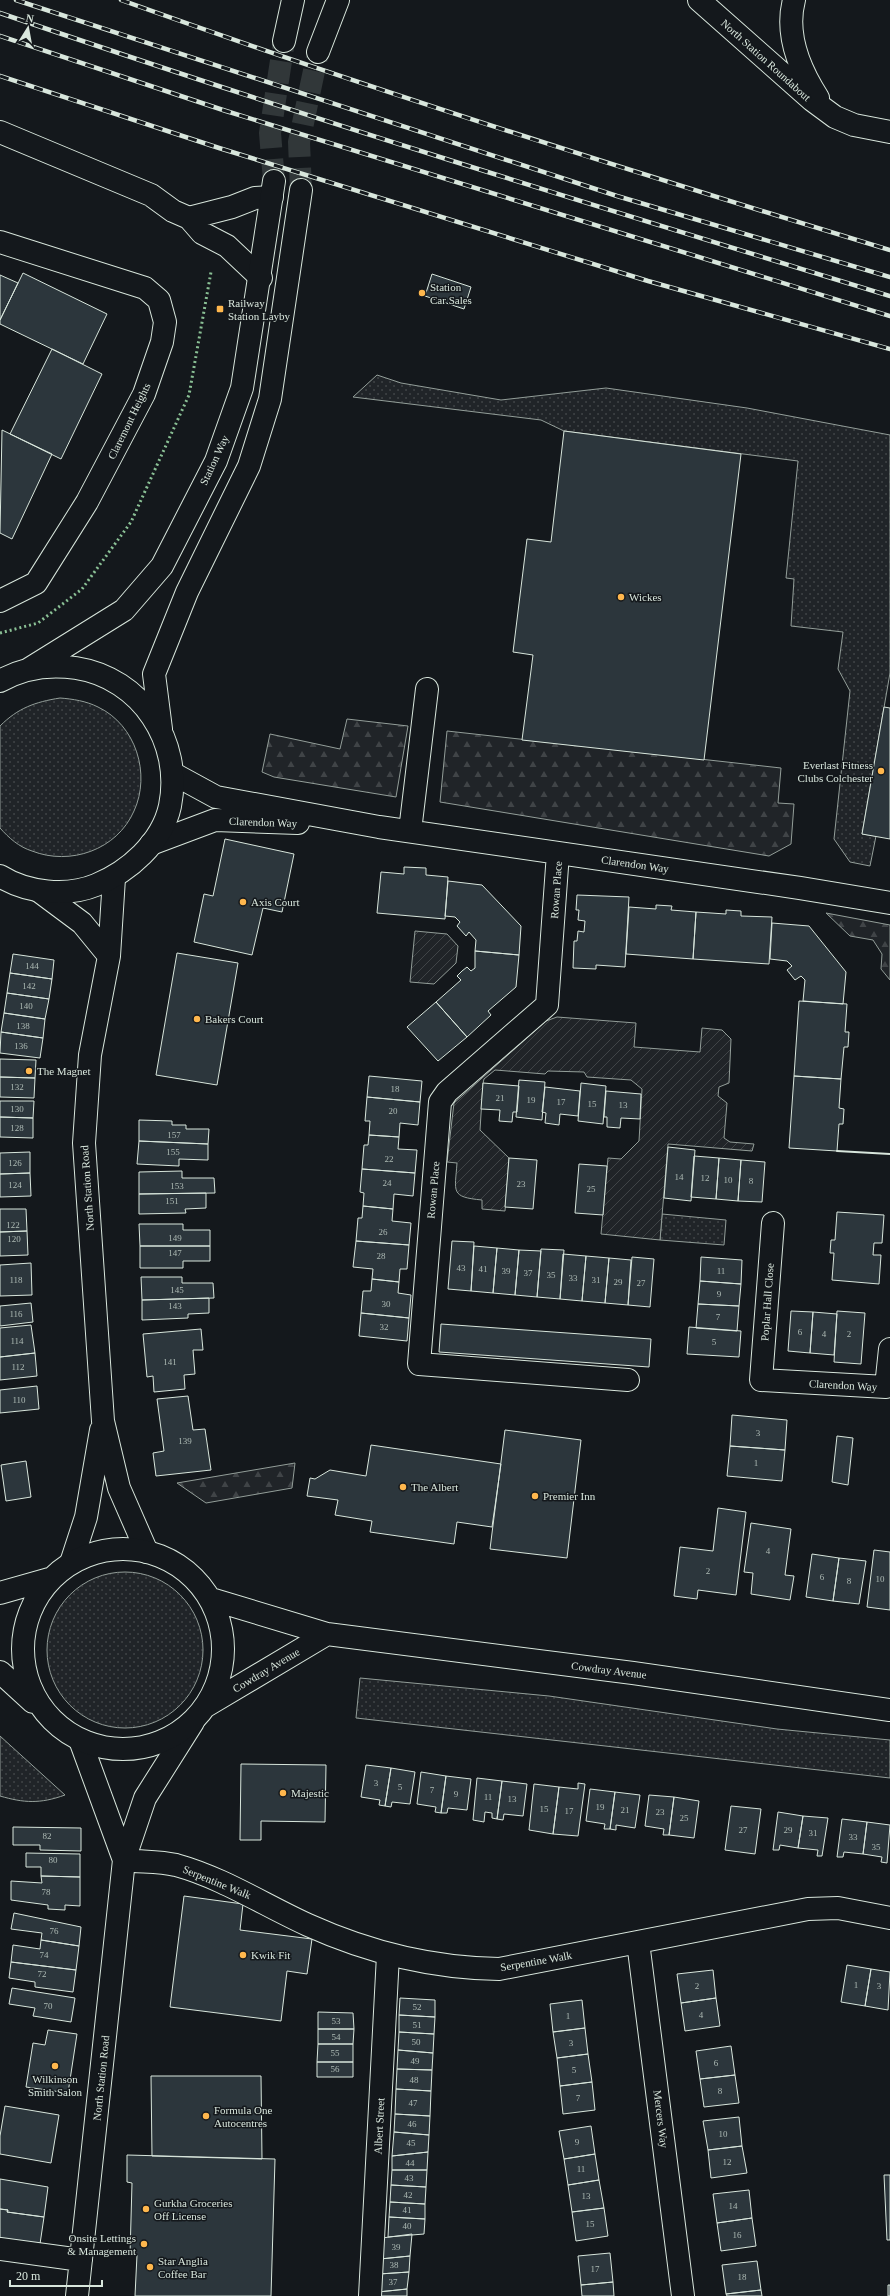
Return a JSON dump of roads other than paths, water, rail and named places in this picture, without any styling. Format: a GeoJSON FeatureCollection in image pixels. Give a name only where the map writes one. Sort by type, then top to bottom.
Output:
{"type":"FeatureCollection","features":[{"type":"Feature","properties":{"kind":"street"},"geometry":{"type":"LineString","coordinates":[[284,0],[285,33],[293,0]]}},
{"type":"Feature","properties":{"kind":"street"},"geometry":{"type":"LineString","coordinates":[[318,52],[338,0]]}},
{"type":"Feature","properties":{"kind":"street","name":"North Station Roundabout"},"geometry":{"type":"LineString","coordinates":[[699,0],[812,100],[835,117]]}},
{"type":"Feature","properties":{"kind":"street"},"geometry":{"type":"LineString","coordinates":[[794,0],[792,10],[792,34],[806,79],[818,98],[835,117],[854,125],[890,132]]}},
{"type":"Feature","properties":{"kind":"street"},"geometry":{"type":"LineString","coordinates":[[0,132],[151,195],[173,211],[189,218],[202,233],[227,246],[260,278]]}},
{"type":"Feature","properties":{"kind":"street","name":"Station Way"},"geometry":{"type":"LineString","coordinates":[[29,669],[124,610],[162,566],[216,461],[225,438],[242,388],[273,189],[232,207],[189,218]]}},
{"type":"Feature","properties":{"kind":"street"},"geometry":{"type":"LineString","coordinates":[[0,894],[30,888],[76,891],[88,889],[114,878],[126,870],[151,844],[170,807],[172,773],[168,748],[161,729],[154,674],[192,581],[250,466],[270,399],[302,190]]}},
{"type":"Feature","properties":{"kind":"street","name":"Claremont Heights"},"geometry":{"type":"LineString","coordinates":[[0,242],[145,288],[159,300],[165,322],[162,342],[144,394],[87,502],[36,583],[0,601]]}},
{"type":"Feature","properties":{"kind":"street"},"geometry":{"type":"LineString","coordinates":[[0,681],[29,669],[61,665],[93,671],[111,678],[128,690],[146,707],[161,729]]}},
{"type":"Feature","properties":{"kind":"street"},"geometry":{"type":"LineString","coordinates":[[410,831],[427,689]]}},
{"type":"Feature","properties":{"kind":"street","name":"Clarendon Way"},"geometry":{"type":"LineString","coordinates":[[172,773],[216,797],[379,827],[792,886],[890,903]]}},
{"type":"Feature","properties":{"kind":"street","name":"Clarendon Way"},"geometry":{"type":"LineString","coordinates":[[151,844],[215,820],[379,827]]}},
{"type":"Feature","properties":{"kind":"street","name":"Rowan Place"},"geometry":{"type":"LineString","coordinates":[[558,853],[547,1005],[447,1092],[440,1102],[418,1364],[628,1380]]}},
{"type":"Feature","properties":{"kind":"street"},"geometry":{"type":"LineString","coordinates":[[0,876],[30,888],[82,924],[109,956]]}},
{"type":"Feature","properties":{"kind":"street","name":"North Station Road"},"geometry":{"type":"LineString","coordinates":[[114,878],[109,956],[90,1055],[84,1143],[103,1421],[119,1488],[147,1552]]}},
{"type":"Feature","properties":{"kind":"street","name":"Poplar Hall Close"},"geometry":{"type":"LineString","coordinates":[[762,1380],[773,1223]]}},
{"type":"Feature","properties":{"kind":"street","name":"Clarendon Way"},"geometry":{"type":"LineString","coordinates":[[762,1380],[888,1388],[890,1349]]}},
{"type":"Feature","properties":{"kind":"street","name":"North Station Road"},"geometry":{"type":"LineString","coordinates":[[70,1563],[86,1517],[103,1421]]}},
{"type":"Feature","properties":{"kind":"street"},"geometry":{"type":"LineString","coordinates":[[0,1672],[55,1724],[80,1740],[103,1748],[136,1749],[165,1740],[199,1714],[213,1694],[223,1660],[222,1634],[211,1599],[201,1586],[181,1567],[147,1552],[127,1549],[90,1554],[70,1563],[49,1579],[37,1595],[29,1614],[22,1646],[23,1661],[29,1686],[46,1714]]}},
{"type":"Feature","properties":{"kind":"street"},"geometry":{"type":"LineString","coordinates":[[0,1593],[49,1579]]}},
{"type":"Feature","properties":{"kind":"street","name":"Cowdray Avenue"},"geometry":{"type":"LineString","coordinates":[[211,1599],[327,1634],[633,1672],[890,1710]]}},
{"type":"Feature","properties":{"kind":"street","name":"Cowdray Avenue"},"geometry":{"type":"LineString","coordinates":[[199,1714],[327,1634]]}},
{"type":"Feature","properties":{"kind":"street","name":"North Station Road"},"geometry":{"type":"LineString","coordinates":[[77,2296],[124,1860],[145,1798],[199,1714]]}},
{"type":"Feature","properties":{"kind":"street","name":"North Station Road"},"geometry":{"type":"LineString","coordinates":[[80,1740],[124,1860]]}},
{"type":"Feature","properties":{"kind":"street","name":"Serpentine Walk"},"geometry":{"type":"LineString","coordinates":[[124,1860],[175,1865],[234,1887],[308,1925],[388,1956],[460,1968],[499,1968],[808,1909],[838,1908],[890,1918]]}},
{"type":"Feature","properties":{"kind":"street","name":"Mercers Way"},"geometry":{"type":"LineString","coordinates":[[638,1942],[683,2296]]}},
{"type":"Feature","properties":{"kind":"street","name":"Albert Street"},"geometry":{"type":"LineString","coordinates":[[370,2296],[388,1956]]}},
{"type":"Feature","properties":{"kind":"street"},"geometry":{"type":"LineString","coordinates":[[0,2249],[81,2260]]}},
{"type":"Feature","properties":{"kind":"tunnel"},"geometry":{"type":"LineString","coordinates":[[274,181],[270,133],[284,41]]}},
{"type":"Feature","properties":{"kind":"tunnel"},"geometry":{"type":"LineString","coordinates":[[301,190],[299,142],[318,52]]}},
{"type":"Feature","properties":{"kind":"railway"},"geometry":{"type":"LineString","coordinates":[[16,0],[617,196],[890,277]]}},
{"type":"Feature","properties":{"kind":"railway"},"geometry":{"type":"LineString","coordinates":[[121,0],[408,99],[697,191],[890,250]]}},
{"type":"Feature","properties":{"kind":"railway"},"geometry":{"type":"LineString","coordinates":[[0,13],[333,123],[890,296]]}},
{"type":"Feature","properties":{"kind":"railway"},"geometry":{"type":"LineString","coordinates":[[0,36],[226,111],[890,316]]}},
{"type":"Feature","properties":{"kind":"railway"},"geometry":{"type":"LineString","coordinates":[[0,76],[219,148],[648,281],[890,349]]}},
{"type":"Feature","properties":{"kind":"place","name":"Station Car Sales"},"geometry":{"type":"Point","coordinates":[422,293]}},
{"type":"Feature","properties":{"kind":"place","name":"Railway Station Layby"},"geometry":{"type":"Point","coordinates":[220,309]}},
{"type":"Feature","properties":{"kind":"place","name":"Wickes"},"geometry":{"type":"Point","coordinates":[621,597]}},
{"type":"Feature","properties":{"kind":"place","name":"Everlast Fitness Clubs Colchester"},"geometry":{"type":"Point","coordinates":[881,771]}},
{"type":"Feature","properties":{"kind":"place","name":"Axis Court"},"geometry":{"type":"Point","coordinates":[243,902]}},
{"type":"Feature","properties":{"kind":"place","name":"Bakers Court"},"geometry":{"type":"Point","coordinates":[197,1019]}},
{"type":"Feature","properties":{"kind":"place","name":"The Magnet"},"geometry":{"type":"Point","coordinates":[29,1071]}},
{"type":"Feature","properties":{"kind":"place","name":"The Albert"},"geometry":{"type":"Point","coordinates":[403,1487]}},
{"type":"Feature","properties":{"kind":"place","name":"Premier Inn"},"geometry":{"type":"Point","coordinates":[535,1496]}},
{"type":"Feature","properties":{"kind":"place","name":"Majestic"},"geometry":{"type":"Point","coordinates":[283,1793]}},
{"type":"Feature","properties":{"kind":"place","name":"Kwik Fit"},"geometry":{"type":"Point","coordinates":[243,1955]}},
{"type":"Feature","properties":{"kind":"place","name":"Wilkinson Smith Salon"},"geometry":{"type":"Point","coordinates":[55,2066]}},
{"type":"Feature","properties":{"kind":"place","name":"Formula One Autocentres"},"geometry":{"type":"Point","coordinates":[206,2116]}},
{"type":"Feature","properties":{"kind":"place","name":"Gurkha Groceries Off License"},"geometry":{"type":"Point","coordinates":[146,2209]}},
{"type":"Feature","properties":{"kind":"place","name":"Onsite Lettings & Management"},"geometry":{"type":"Point","coordinates":[144,2244]}},
{"type":"Feature","properties":{"kind":"place","name":"Star Anglia Coffee Bar"},"geometry":{"type":"Point","coordinates":[150,2267]}}]}
